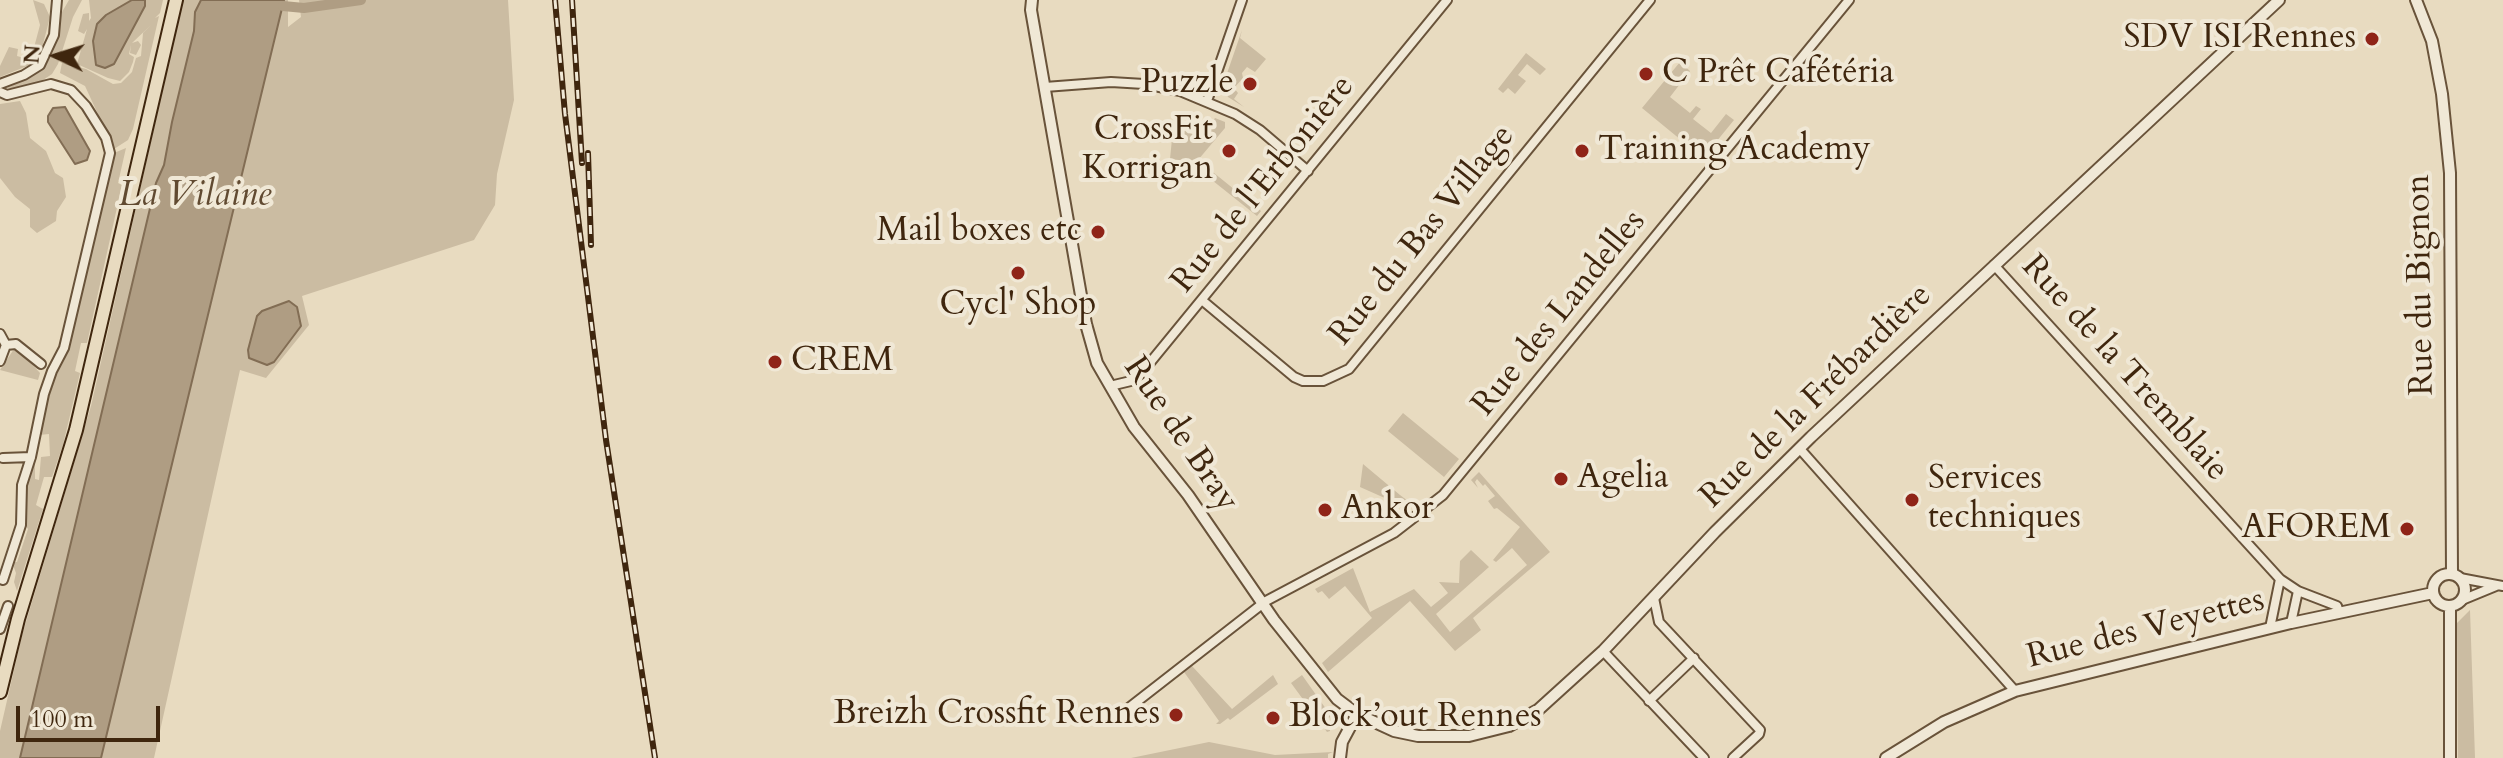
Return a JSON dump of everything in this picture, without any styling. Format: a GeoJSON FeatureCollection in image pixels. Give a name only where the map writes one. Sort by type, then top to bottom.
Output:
{"type":"FeatureCollection","features":[{"type":"Feature","properties":{"kind":"main road"},"geometry":{"type":"LineString","coordinates":[[0,692],[26,592],[76,430],[176,0]]}},
{"type":"Feature","properties":{"kind":"street"},"geometry":{"type":"LineString","coordinates":[[0,84],[40,65],[54,35],[57,0]]}},
{"type":"Feature","properties":{"kind":"street","name":"Rue de Bray"},"geometry":{"type":"LineString","coordinates":[[1032,0],[1031,10],[1086,324],[1097,363],[1134,427],[1188,495],[1262,604],[1320,680],[1357,714]]}},
{"type":"Feature","properties":{"kind":"street"},"geometry":{"type":"LineString","coordinates":[[1207,101],[1242,0]]}},
{"type":"Feature","properties":{"kind":"street","name":"Rue de l'Erbonière"},"geometry":{"type":"LineString","coordinates":[[1110,386],[1135,380],[1203,301],[1447,0]]}},
{"type":"Feature","properties":{"kind":"street","name":"Rue du Bas Village"},"geometry":{"type":"LineString","coordinates":[[1203,301],[1294,377],[1303,381],[1323,381],[1349,369],[1650,0]]}},
{"type":"Feature","properties":{"kind":"street","name":"Rue des Landelles"},"geometry":{"type":"LineString","coordinates":[[1110,716],[1126,711],[1262,604],[1394,533],[1443,495],[1849,0]]}},
{"type":"Feature","properties":{"kind":"street","name":"Rue de la Frébardière"},"geometry":{"type":"LineString","coordinates":[[1357,714],[1382,727],[1418,736],[1469,736],[1509,726],[1538,710],[1603,651],[1715,532],[1800,449],[2279,0]]}},
{"type":"Feature","properties":{"kind":"street","name":"Rue du Bignon"},"geometry":{"type":"LineString","coordinates":[[2416,0],[2432,41],[2442,94],[2450,173],[2456,576]]}},
{"type":"Feature","properties":{"kind":"street"},"geometry":{"type":"LineString","coordinates":[[1045,87],[1098,82],[1136,83],[1180,91],[1235,114],[1260,130],[1308,171]]}},
{"type":"Feature","properties":{"kind":"street"},"geometry":{"type":"LineString","coordinates":[[0,92],[7,95],[51,84],[71,90],[86,106],[106,138],[110,153],[64,348],[47,382],[22,485],[21,525],[3,580]]}},
{"type":"Feature","properties":{"kind":"street","name":"Rue de la Tremblaie"},"geometry":{"type":"LineString","coordinates":[[1994,265],[2280,579],[2298,591],[2337,606],[2339,612]]}},
{"type":"Feature","properties":{"kind":"street"},"geometry":{"type":"LineString","coordinates":[[0,334],[6,345],[0,361]]}},
{"type":"Feature","properties":{"kind":"street"},"geometry":{"type":"LineString","coordinates":[[6,345],[16,344],[41,364]]}},
{"type":"Feature","properties":{"kind":"street"},"geometry":{"type":"LineString","coordinates":[[1800,449],[2015,691]]}},
{"type":"Feature","properties":{"kind":"street"},"geometry":{"type":"LineString","coordinates":[[3,458],[31,457]]}},
{"type":"Feature","properties":{"kind":"street"},"geometry":{"type":"LineString","coordinates":[[2456,576],[2500,586],[2450,606],[2437,601],[2433,593],[2437,578],[2456,576]]}},
{"type":"Feature","properties":{"kind":"street"},"geometry":{"type":"LineString","coordinates":[[2456,576],[2465,591],[2462,600]]}},
{"type":"Feature","properties":{"kind":"street"},"geometry":{"type":"LineString","coordinates":[[2270,628],[2280,579]]}},
{"type":"Feature","properties":{"kind":"street"},"geometry":{"type":"LineString","coordinates":[[2291,623],[2298,591]]}},
{"type":"Feature","properties":{"kind":"street","name":"Rue des Veyettes"},"geometry":{"type":"LineString","coordinates":[[1886,758],[1944,722],[2015,691],[2291,623],[2433,593]]}},
{"type":"Feature","properties":{"kind":"street"},"geometry":{"type":"LineString","coordinates":[[1654,598],[1659,622],[1760,730],[1733,758]]}},
{"type":"Feature","properties":{"kind":"street"},"geometry":{"type":"LineString","coordinates":[[0,629],[8,606]]}},
{"type":"Feature","properties":{"kind":"street"},"geometry":{"type":"LineString","coordinates":[[2450,606],[2450,758]]}},
{"type":"Feature","properties":{"kind":"street"},"geometry":{"type":"LineString","coordinates":[[1603,651],[1704,758]]}},
{"type":"Feature","properties":{"kind":"street"},"geometry":{"type":"LineString","coordinates":[[1649,701],[1694,658]]}},
{"type":"Feature","properties":{"kind":"street"},"geometry":{"type":"LineString","coordinates":[[1340,758],[1342,742],[1357,714]]}},
{"type":"Feature","properties":{"kind":"shaded area"},"geometry":{"type":"Polygon","coordinates":[[[33,0],[44,4],[50,17],[41,52],[32,64],[0,77],[0,66],[9,47],[18,49],[17,56],[24,58],[26,53],[32,55],[40,25],[33,0]]]}},
{"type":"Feature","properties":{"kind":"shaded area"},"geometry":{"type":"Polygon","coordinates":[[[69,0],[82,0],[52,74],[40,82],[13,89],[3,87],[27,79],[46,65],[62,12],[69,0]]]}},
{"type":"Feature","properties":{"kind":"shaded area"},"geometry":{"type":"Polygon","coordinates":[[[89,0],[163,0],[160,13],[155,18],[159,16],[133,129],[128,140],[114,149],[85,86],[60,73],[62,63],[86,69],[113,84],[121,83],[132,72],[136,58],[141,56],[143,33],[151,25],[132,43],[138,41],[141,45],[136,55],[130,53],[131,45],[129,54],[134,57],[129,72],[120,81],[108,78],[77,64],[87,29],[84,34],[78,31],[83,14],[89,13],[89,21],[91,18],[89,0]]]}},
{"type":"Feature","properties":{"kind":"shaded area"},"geometry":{"type":"Polygon","coordinates":[[[183,0],[201,0],[195,12],[194,31],[164,165],[156,183],[20,758],[0,758],[0,731],[22,635],[91,406],[183,0]]]}},
{"type":"Feature","properties":{"kind":"shaded area"},"geometry":{"type":"Polygon","coordinates":[[[284,0],[288,0],[288,27],[301,17],[299,0],[508,0],[514,100],[497,174],[495,205],[474,240],[302,296],[309,325],[266,378],[240,370],[154,758],[101,758],[284,0]]]}},
{"type":"Feature","properties":{"kind":"shaded area"},"geometry":{"type":"Polygon","coordinates":[[[1242,30],[1240,38],[1266,59],[1255,72],[1247,67],[1234,88],[1238,93],[1234,99],[1244,107],[1228,97],[1223,85],[1242,30]]]}},
{"type":"Feature","properties":{"kind":"shaded area"},"geometry":{"type":"Polygon","coordinates":[[[1526,53],[1546,69],[1540,75],[1527,64],[1518,75],[1526,81],[1515,94],[1508,88],[1503,93],[1498,89],[1526,53]]]}},
{"type":"Feature","properties":{"kind":"shaded area"},"geometry":{"type":"Polygon","coordinates":[[[1680,62],[1690,71],[1670,97],[1690,113],[1696,106],[1701,109],[1693,119],[1711,133],[1726,114],[1734,120],[1703,158],[1642,108],[1680,62]]]}},
{"type":"Feature","properties":{"kind":"shaded area"},"geometry":{"type":"Polygon","coordinates":[[[20,101],[26,113],[30,138],[46,151],[55,173],[63,178],[66,197],[57,211],[56,221],[37,233],[30,227],[30,209],[15,197],[0,178],[0,104],[20,101]]]}},
{"type":"Feature","properties":{"kind":"shaded area"},"geometry":{"type":"Polygon","coordinates":[[[1215,118],[1225,122],[1225,128],[1198,160],[1261,211],[1257,216],[1188,161],[1170,159],[1173,129],[1202,138],[1215,118]]]}},
{"type":"Feature","properties":{"kind":"shaded area"},"geometry":{"type":"Polygon","coordinates":[[[126,148],[118,183],[122,185],[87,343],[81,343],[75,371],[80,373],[63,445],[52,477],[44,477],[36,505],[43,509],[17,591],[13,562],[17,562],[28,529],[25,525],[26,489],[35,458],[35,479],[39,480],[41,457],[50,456],[49,434],[39,435],[47,394],[67,351],[114,153],[126,148]]]}},
{"type":"Feature","properties":{"kind":"shaded area"},"geometry":{"type":"Polygon","coordinates":[[[14,349],[20,351],[40,373],[38,380],[0,370],[14,349]]]}},
{"type":"Feature","properties":{"kind":"shaded area"},"geometry":{"type":"Polygon","coordinates":[[[1403,413],[1459,459],[1444,477],[1388,431],[1403,413]]]}},
{"type":"Feature","properties":{"kind":"shaded area"},"geometry":{"type":"Polygon","coordinates":[[[1363,464],[1412,504],[1395,510],[1387,499],[1360,487],[1363,464]]]}},
{"type":"Feature","properties":{"kind":"shaded area"},"geometry":{"type":"Polygon","coordinates":[[[1479,472],[1550,552],[1473,618],[1481,630],[1455,651],[1410,601],[1328,672],[1322,663],[1372,618],[1345,586],[1329,599],[1322,591],[1318,593],[1315,589],[1353,568],[1370,612],[1414,589],[1431,607],[1448,593],[1439,582],[1459,583],[1460,561],[1471,550],[1489,567],[1436,614],[1450,632],[1527,565],[1512,548],[1496,562],[1493,560],[1520,527],[1497,508],[1494,509],[1488,501],[1495,496],[1485,484],[1483,486],[1477,479],[1478,488],[1471,480],[1479,472]]]}},
{"type":"Feature","properties":{"kind":"shaded area"},"geometry":{"type":"Polygon","coordinates":[[[2470,610],[2475,758],[2458,758],[2457,623],[2470,610]]]}},
{"type":"Feature","properties":{"kind":"shaded area"},"geometry":{"type":"Polygon","coordinates":[[[1192,666],[1232,709],[1273,675],[1278,684],[1230,720],[1228,718],[1216,724],[1219,721],[1184,672],[1192,666]]]}},
{"type":"Feature","properties":{"kind":"shaded area"},"geometry":{"type":"Polygon","coordinates":[[[1302,675],[1331,716],[1330,731],[1327,732],[1291,683],[1302,675]]]}},
{"type":"Feature","properties":{"kind":"shaded area"},"geometry":{"type":"Polygon","coordinates":[[[1209,742],[1275,755],[1333,752],[1328,754],[1328,758],[1131,758],[1209,742]]]}},
{"type":"Feature","properties":{"kind":"water"},"geometry":{"type":"Polygon","coordinates":[[[132,0],[145,0],[145,6],[114,64],[105,68],[96,65],[93,41],[97,24],[132,0]]]}},
{"type":"Feature","properties":{"kind":"water","name":"La Vilaine"},"geometry":{"type":"Polygon","coordinates":[[[201,0],[284,0],[101,758],[20,758],[156,183],[164,165],[194,31],[195,12],[201,0]]]}},
{"type":"Feature","properties":{"kind":"water"},"geometry":{"type":"Polygon","coordinates":[[[65,107],[90,151],[87,160],[75,164],[48,122],[53,108],[65,107]]]}},
{"type":"Feature","properties":{"kind":"water"},"geometry":{"type":"Polygon","coordinates":[[[289,301],[297,307],[301,326],[274,362],[267,365],[249,358],[248,350],[257,316],[262,311],[289,301]]]}},
{"type":"Feature","properties":{"kind":"waterway"},"geometry":{"type":"LineString","coordinates":[[283,6],[304,8],[361,0]]}},
{"type":"Feature","properties":{"kind":"railway"},"geometry":{"type":"LineString","coordinates":[[555,0],[565,114],[606,440],[655,758]]}},
{"type":"Feature","properties":{"kind":"railway"},"geometry":{"type":"LineString","coordinates":[[572,0],[582,163]]}},
{"type":"Feature","properties":{"kind":"railway"},"geometry":{"type":"LineString","coordinates":[[588,153],[591,245]]}},
{"type":"Feature","properties":{"kind":"place","name":"SDV ISI Rennes"},"geometry":{"type":"Point","coordinates":[2372,39]}},
{"type":"Feature","properties":{"kind":"place","name":"C Prêt Cafétéria"},"geometry":{"type":"Point","coordinates":[1646,74]}},
{"type":"Feature","properties":{"kind":"place","name":"Puzzle"},"geometry":{"type":"Point","coordinates":[1250,84]}},
{"type":"Feature","properties":{"kind":"place","name":"CrossFit Korrigan"},"geometry":{"type":"Point","coordinates":[1229,151]}},
{"type":"Feature","properties":{"kind":"place","name":"Training Academy"},"geometry":{"type":"Point","coordinates":[1582,151]}},
{"type":"Feature","properties":{"kind":"place","name":"Mail boxes etc"},"geometry":{"type":"Point","coordinates":[1098,232]}},
{"type":"Feature","properties":{"kind":"place","name":"Cycl' Shop"},"geometry":{"type":"Point","coordinates":[1018,273]}},
{"type":"Feature","properties":{"kind":"place","name":"CREM"},"geometry":{"type":"Point","coordinates":[775,362]}},
{"type":"Feature","properties":{"kind":"place","name":"Agelia"},"geometry":{"type":"Point","coordinates":[1561,479]}},
{"type":"Feature","properties":{"kind":"place","name":"Services techniques"},"geometry":{"type":"Point","coordinates":[1912,500]}},
{"type":"Feature","properties":{"kind":"place","name":"Ankor"},"geometry":{"type":"Point","coordinates":[1325,510]}},
{"type":"Feature","properties":{"kind":"place","name":"AFOREM"},"geometry":{"type":"Point","coordinates":[2407,529]}},
{"type":"Feature","properties":{"kind":"place","name":"Breizh Crossfit Rennes"},"geometry":{"type":"Point","coordinates":[1176,715]}},
{"type":"Feature","properties":{"kind":"place","name":"Block’out Rennes"},"geometry":{"type":"Point","coordinates":[1273,718]}}]}
